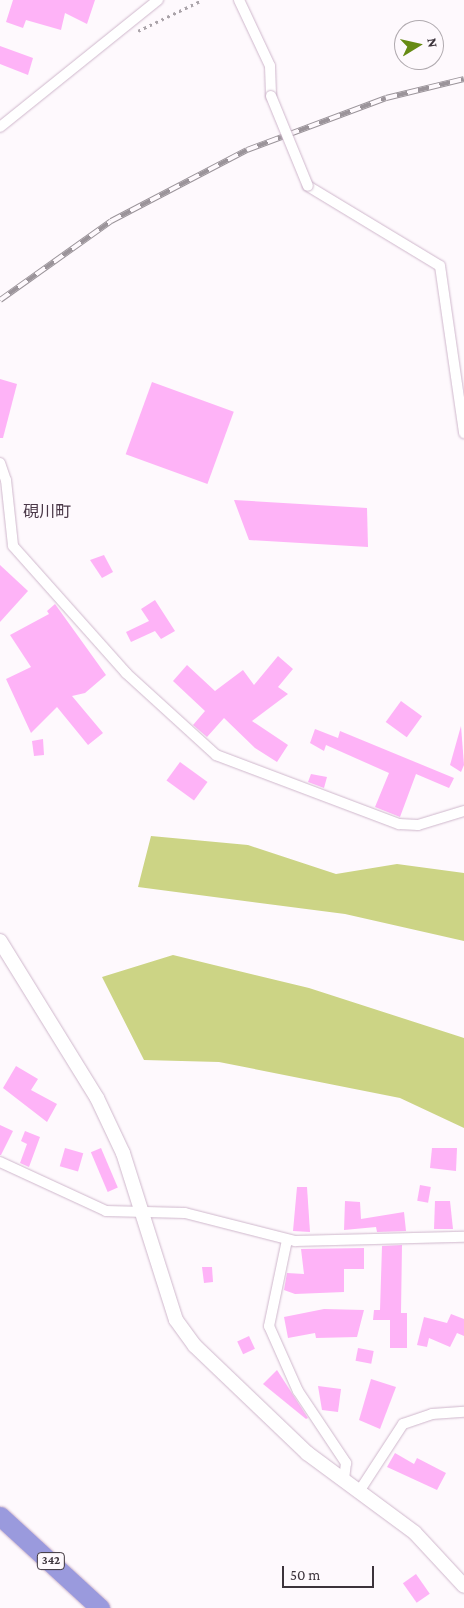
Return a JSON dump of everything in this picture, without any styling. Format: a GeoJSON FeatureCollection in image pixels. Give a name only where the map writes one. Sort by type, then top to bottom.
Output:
{"type":"FeatureCollection","features":[{"type":"Feature","properties":{"kind":"highway","name":"342"},"geometry":{"type":"LineString","coordinates":[[0,1516],[100,1608]]}},
{"type":"Feature","properties":{"kind":"street"},"geometry":{"type":"LineString","coordinates":[[0,127],[158,0]]}},
{"type":"Feature","properties":{"kind":"street"},"geometry":{"type":"LineString","coordinates":[[240,2],[270,66],[271,96],[308,186],[440,266],[464,433]]}},
{"type":"Feature","properties":{"kind":"street"},"geometry":{"type":"LineString","coordinates":[[0,463],[6,480],[13,546],[126,673],[216,755],[399,824],[418,825],[464,811]]}},
{"type":"Feature","properties":{"kind":"street"},"geometry":{"type":"LineString","coordinates":[[0,941],[97,1098],[144,1209],[162,1289],[176,1320],[194,1346],[307,1454],[360,1490],[415,1533],[464,1586]]}},
{"type":"Feature","properties":{"kind":"street"},"geometry":{"type":"LineString","coordinates":[[0,1162],[106,1211],[144,1209],[204,1216],[287,1240],[464,1237]]}},
{"type":"Feature","properties":{"kind":"street"},"geometry":{"type":"LineString","coordinates":[[287,1240],[269,1326],[298,1391],[346,1463],[344,1480]]}},
{"type":"Feature","properties":{"kind":"street"},"geometry":{"type":"LineString","coordinates":[[360,1490],[403,1424],[432,1414],[464,1412]]}},
{"type":"Feature","properties":{"kind":"green space"},"geometry":{"type":"Polygon","coordinates":[[[151,836],[248,845],[336,874],[397,864],[464,873],[464,941],[345,914],[138,887],[151,836]]]}},
{"type":"Feature","properties":{"kind":"green space"},"geometry":{"type":"Polygon","coordinates":[[[173,955],[309,988],[464,1038],[464,1128],[400,1098],[219,1062],[144,1060],[102,977],[173,955]]]}},
{"type":"Feature","properties":{"kind":"building"},"geometry":{"type":"Polygon","coordinates":[[[13,0],[95,0],[87,24],[65,13],[61,30],[26,20],[23,28],[6,22],[13,0]]]}},
{"type":"Feature","properties":{"kind":"building"},"geometry":{"type":"Polygon","coordinates":[[[0,46],[33,58],[28,75],[0,64],[0,46]]]}},
{"type":"Feature","properties":{"kind":"building"},"geometry":{"type":"Polygon","coordinates":[[[0,379],[17,384],[3,438],[0,438],[0,379]]]}},
{"type":"Feature","properties":{"kind":"building"},"geometry":{"type":"Polygon","coordinates":[[[152,382],[234,412],[207,484],[126,454],[152,382]]]}},
{"type":"Feature","properties":{"kind":"building"},"geometry":{"type":"Polygon","coordinates":[[[234,500],[367,508],[368,547],[249,540],[234,500]]]}},
{"type":"Feature","properties":{"kind":"building"},"geometry":{"type":"Polygon","coordinates":[[[104,555],[113,572],[102,578],[90,560],[104,555]]]}},
{"type":"Feature","properties":{"kind":"building"},"geometry":{"type":"Polygon","coordinates":[[[0,565],[28,591],[0,622],[0,565]]]}},
{"type":"Feature","properties":{"kind":"building"},"geometry":{"type":"Polygon","coordinates":[[[155,600],[175,631],[161,639],[155,631],[131,642],[126,632],[149,621],[141,609],[155,600]]]}},
{"type":"Feature","properties":{"kind":"building"},"geometry":{"type":"Polygon","coordinates":[[[55,604],[106,675],[85,693],[72,696],[103,733],[88,745],[57,707],[31,733],[6,679],[31,667],[10,635],[49,614],[47,611],[55,604]]]}},
{"type":"Feature","properties":{"kind":"building"},"geometry":{"type":"Polygon","coordinates":[[[278,656],[293,669],[278,687],[288,694],[252,721],[288,745],[277,762],[255,748],[224,718],[207,737],[193,725],[205,711],[173,681],[187,665],[215,691],[243,670],[254,685],[278,656]]]}},
{"type":"Feature","properties":{"kind":"building"},"geometry":{"type":"Polygon","coordinates":[[[401,701],[422,716],[407,737],[386,722],[401,701]]]}},
{"type":"Feature","properties":{"kind":"building"},"geometry":{"type":"Polygon","coordinates":[[[461,726],[464,765],[461,772],[450,765],[461,726]]]}},
{"type":"Feature","properties":{"kind":"building"},"geometry":{"type":"Polygon","coordinates":[[[315,729],[338,738],[340,731],[454,778],[449,788],[416,774],[400,817],[375,807],[389,773],[326,745],[324,751],[310,743],[315,729]]]}},
{"type":"Feature","properties":{"kind":"building"},"geometry":{"type":"Polygon","coordinates":[[[43,739],[44,755],[34,756],[32,741],[43,739]]]}},
{"type":"Feature","properties":{"kind":"building"},"geometry":{"type":"Polygon","coordinates":[[[180,762],[208,782],[194,801],[166,781],[180,762]]]}},
{"type":"Feature","properties":{"kind":"building"},"geometry":{"type":"Polygon","coordinates":[[[311,774],[327,777],[324,788],[308,782],[311,774]]]}},
{"type":"Feature","properties":{"kind":"building"},"geometry":{"type":"Polygon","coordinates":[[[16,1066],[38,1079],[31,1090],[57,1104],[47,1122],[3,1088],[16,1066]]]}},
{"type":"Feature","properties":{"kind":"building"},"geometry":{"type":"Polygon","coordinates":[[[0,1125],[13,1131],[1,1155],[0,1155],[0,1125]]]}},
{"type":"Feature","properties":{"kind":"building"},"geometry":{"type":"Polygon","coordinates":[[[25,1131],[40,1137],[29,1167],[20,1163],[27,1144],[21,1141],[25,1131]]]}},
{"type":"Feature","properties":{"kind":"building"},"geometry":{"type":"Polygon","coordinates":[[[65,1148],[83,1153],[78,1172],[60,1166],[65,1148]]]}},
{"type":"Feature","properties":{"kind":"building"},"geometry":{"type":"Polygon","coordinates":[[[101,1148],[118,1188],[108,1192],[91,1152],[101,1148]]]}},
{"type":"Feature","properties":{"kind":"building"},"geometry":{"type":"Polygon","coordinates":[[[432,1148],[457,1148],[456,1171],[430,1168],[432,1148]]]}},
{"type":"Feature","properties":{"kind":"building"},"geometry":{"type":"Polygon","coordinates":[[[420,1185],[431,1187],[428,1203],[417,1201],[420,1185]]]}},
{"type":"Feature","properties":{"kind":"building"},"geometry":{"type":"Polygon","coordinates":[[[297,1187],[307,1187],[310,1232],[293,1231],[297,1187]]]}},
{"type":"Feature","properties":{"kind":"building"},"geometry":{"type":"Polygon","coordinates":[[[345,1201],[360,1202],[361,1219],[404,1212],[406,1231],[377,1232],[376,1227],[344,1230],[345,1201]]]}},
{"type":"Feature","properties":{"kind":"building"},"geometry":{"type":"Polygon","coordinates":[[[435,1201],[450,1201],[453,1229],[434,1229],[435,1201]]]}},
{"type":"Feature","properties":{"kind":"building"},"geometry":{"type":"Polygon","coordinates":[[[402,1245],[401,1313],[407,1313],[407,1348],[390,1348],[390,1320],[373,1320],[374,1310],[380,1310],[382,1246],[402,1245]]]}},
{"type":"Feature","properties":{"kind":"building"},"geometry":{"type":"Polygon","coordinates":[[[364,1248],[364,1269],[344,1269],[344,1292],[295,1294],[284,1290],[287,1273],[304,1274],[301,1249],[364,1248]]]}},
{"type":"Feature","properties":{"kind":"building"},"geometry":{"type":"Polygon","coordinates":[[[202,1267],[212,1267],[213,1282],[204,1283],[202,1267]]]}},
{"type":"Feature","properties":{"kind":"building"},"geometry":{"type":"Polygon","coordinates":[[[324,1309],[364,1310],[357,1337],[316,1338],[315,1333],[288,1338],[284,1317],[324,1309]]]}},
{"type":"Feature","properties":{"kind":"building"},"geometry":{"type":"Polygon","coordinates":[[[451,1314],[464,1319],[464,1336],[457,1333],[450,1347],[429,1338],[427,1347],[417,1345],[424,1317],[447,1323],[451,1314]]]}},
{"type":"Feature","properties":{"kind":"building"},"geometry":{"type":"Polygon","coordinates":[[[249,1336],[255,1349],[243,1354],[237,1341],[249,1336]]]}},
{"type":"Feature","properties":{"kind":"building"},"geometry":{"type":"Polygon","coordinates":[[[358,1348],[374,1351],[371,1364],[356,1361],[358,1348]]]}},
{"type":"Feature","properties":{"kind":"building"},"geometry":{"type":"Polygon","coordinates":[[[277,1370],[308,1418],[306,1419],[263,1384],[277,1370]]]}},
{"type":"Feature","properties":{"kind":"building"},"geometry":{"type":"Polygon","coordinates":[[[371,1379],[396,1387],[380,1429],[359,1420],[371,1379]]]}},
{"type":"Feature","properties":{"kind":"building"},"geometry":{"type":"Polygon","coordinates":[[[318,1386],[341,1389],[338,1412],[322,1410],[318,1386]]]}},
{"type":"Feature","properties":{"kind":"building"},"geometry":{"type":"Polygon","coordinates":[[[395,1453],[414,1464],[417,1458],[446,1473],[437,1490],[387,1467],[395,1453]]]}},
{"type":"Feature","properties":{"kind":"building"},"geometry":{"type":"Polygon","coordinates":[[[416,1574],[430,1594],[417,1603],[403,1583],[416,1574]]]}},
{"type":"Feature","properties":{"kind":"railway"},"geometry":{"type":"LineString","coordinates":[[0,300],[111,221],[247,150],[386,98],[464,79]]}},
{"type":"Feature","properties":{"kind":"district","name":"硯川町"},"geometry":{"type":"Point","coordinates":[47,512]}}]}
